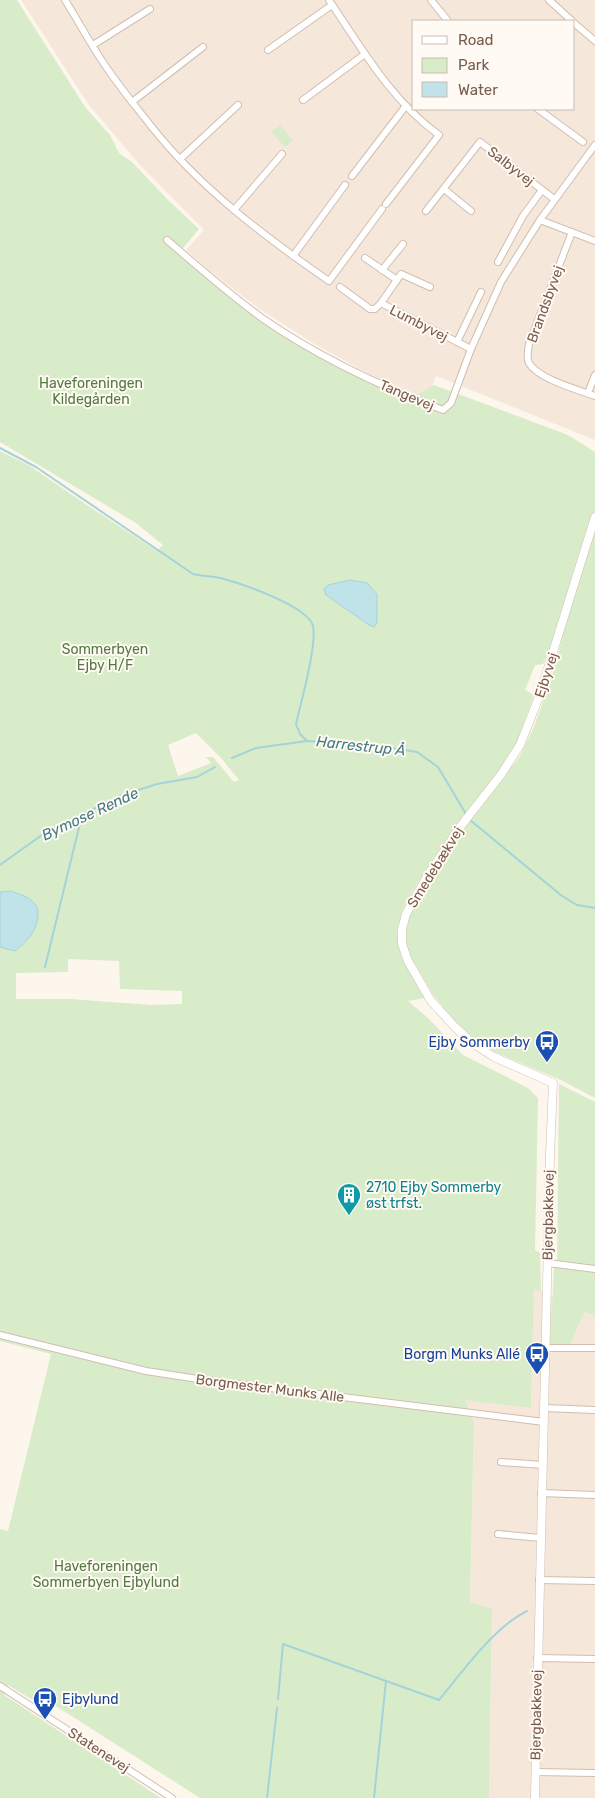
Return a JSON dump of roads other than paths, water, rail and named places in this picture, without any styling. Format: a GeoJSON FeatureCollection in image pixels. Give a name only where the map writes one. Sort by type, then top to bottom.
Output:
{"type":"FeatureCollection","features":[{"type":"Feature","properties":{"kind":"street"},"geometry":{"type":"LineString","coordinates":[[65,0],[108,70],[152,128],[180,159],[234,210],[293,256],[329,281],[439,135],[420,122],[390,90],[331,3],[268,50]]}},
{"type":"Feature","properties":{"kind":"street"},"geometry":{"type":"LineString","coordinates":[[430,0],[447,20]]}},
{"type":"Feature","properties":{"kind":"street"},"geometry":{"type":"LineString","coordinates":[[549,0],[571,20]]}},
{"type":"Feature","properties":{"kind":"street"},"geometry":{"type":"LineString","coordinates":[[93,45],[150,9]]}},
{"type":"Feature","properties":{"kind":"street"},"geometry":{"type":"LineString","coordinates":[[575,24],[595,41]]}},
{"type":"Feature","properties":{"kind":"street"},"geometry":{"type":"LineString","coordinates":[[132,102],[203,47]]}},
{"type":"Feature","properties":{"kind":"street"},"geometry":{"type":"LineString","coordinates":[[303,100],[365,54]]}},
{"type":"Feature","properties":{"kind":"street"},"geometry":{"type":"LineString","coordinates":[[180,159],[238,105]]}},
{"type":"Feature","properties":{"kind":"street"},"geometry":{"type":"LineString","coordinates":[[352,176],[405,107]]}},
{"type":"Feature","properties":{"kind":"street"},"geometry":{"type":"LineString","coordinates":[[539,110],[583,142]]}},
{"type":"Feature","properties":{"kind":"street","name":"Salbyvej"},"geometry":{"type":"LineString","coordinates":[[426,211],[480,142],[554,199]]}},
{"type":"Feature","properties":{"kind":"street","name":"Tangevej"},"geometry":{"type":"LineString","coordinates":[[167,240],[217,284],[250,309],[313,350],[363,376],[443,410],[451,404],[471,349],[501,282],[554,199],[595,145]]}},
{"type":"Feature","properties":{"kind":"street"},"geometry":{"type":"LineString","coordinates":[[234,210],[282,154]]}},
{"type":"Feature","properties":{"kind":"street"},"geometry":{"type":"LineString","coordinates":[[293,256],[345,185]]}},
{"type":"Feature","properties":{"kind":"street"},"geometry":{"type":"LineString","coordinates":[[444,189],[471,211]]}},
{"type":"Feature","properties":{"kind":"street","name":"Salbyvej"},"geometry":{"type":"LineString","coordinates":[[498,262],[523,216],[542,190]]}},
{"type":"Feature","properties":{"kind":"street"},"geometry":{"type":"LineString","coordinates":[[540,220],[595,241]]}},
{"type":"Feature","properties":{"kind":"street","name":"Brandsbyvej"},"geometry":{"type":"LineString","coordinates":[[572,232],[529,344],[527,355],[529,362],[541,374],[595,396]]}},
{"type":"Feature","properties":{"kind":"street"},"geometry":{"type":"LineString","coordinates":[[382,270],[403,244]]}},
{"type":"Feature","properties":{"kind":"street"},"geometry":{"type":"LineString","coordinates":[[365,258],[397,280],[401,274],[430,287]]}},
{"type":"Feature","properties":{"kind":"street","name":"Lumbyvej"},"geometry":{"type":"LineString","coordinates":[[340,287],[370,309],[375,309],[381,304],[397,280]]}},
{"type":"Feature","properties":{"kind":"street","name":"Lumbyvej"},"geometry":{"type":"LineString","coordinates":[[457,342],[481,292]]}},
{"type":"Feature","properties":{"kind":"street","name":"Lumbyvej"},"geometry":{"type":"LineString","coordinates":[[381,304],[471,349]]}},
{"type":"Feature","properties":{"kind":"street"},"geometry":{"type":"LineString","coordinates":[[588,393],[595,375]]}},
{"type":"Feature","properties":{"kind":"street","name":"Ejbyvej"},"geometry":{"type":"LineString","coordinates":[[468,817],[512,760],[529,726],[553,655],[595,517]]}},
{"type":"Feature","properties":{"kind":"street","name":"Smedebækvej"},"geometry":{"type":"LineString","coordinates":[[468,817],[418,890],[406,914],[402,929],[402,944],[408,961],[431,1001],[472,1043],[494,1057],[553,1083]]}},
{"type":"Feature","properties":{"kind":"street","name":"Bjergbakkevej"},"geometry":{"type":"LineString","coordinates":[[535,1798],[541,1494],[553,1083]]}},
{"type":"Feature","properties":{"kind":"street"},"geometry":{"type":"LineString","coordinates":[[548,1263],[595,1269]]}},
{"type":"Feature","properties":{"kind":"street","name":"Borgmester Munks Alle"},"geometry":{"type":"LineString","coordinates":[[0,1335],[146,1371],[544,1422]]}},
{"type":"Feature","properties":{"kind":"street"},"geometry":{"type":"LineString","coordinates":[[546,1348],[595,1348]]}},
{"type":"Feature","properties":{"kind":"street"},"geometry":{"type":"LineString","coordinates":[[544,1408],[595,1410]]}},
{"type":"Feature","properties":{"kind":"street"},"geometry":{"type":"LineString","coordinates":[[500,1462],[543,1465]]}},
{"type":"Feature","properties":{"kind":"street"},"geometry":{"type":"LineString","coordinates":[[541,1494],[595,1494]]}},
{"type":"Feature","properties":{"kind":"street"},"geometry":{"type":"LineString","coordinates":[[498,1534],[540,1538]]}},
{"type":"Feature","properties":{"kind":"street"},"geometry":{"type":"LineString","coordinates":[[539,1580],[595,1581]]}},
{"type":"Feature","properties":{"kind":"street","name":"Bjergbakkevej"},"geometry":{"type":"LineString","coordinates":[[538,1658],[595,1659]]}},
{"type":"Feature","properties":{"kind":"street","name":"Statenevej"},"geometry":{"type":"LineString","coordinates":[[0,1686],[172,1798]]}},
{"type":"Feature","properties":{"kind":"street","name":"Bjergbakkevej"},"geometry":{"type":"LineString","coordinates":[[535,1772],[595,1773]]}},
{"type":"Feature","properties":{"kind":"water"},"geometry":{"type":"Polygon","coordinates":[[[350,580],[367,583],[377,594],[377,622],[374,627],[326,595],[324,589],[328,585],[350,580]]]}},
{"type":"Feature","properties":{"kind":"water"},"geometry":{"type":"Polygon","coordinates":[[[11,891],[30,899],[36,905],[38,912],[36,926],[27,940],[15,951],[0,947],[0,892],[11,891]]]}},
{"type":"Feature","properties":{"kind":"waterway","name":"Harrestrup Å"},"geometry":{"type":"LineString","coordinates":[[0,448],[36,467],[193,574],[220,578],[272,596],[287,603],[308,618],[313,626],[314,635],[308,674],[296,724],[300,734],[307,741],[379,746],[417,752],[438,767],[466,814]]}},
{"type":"Feature","properties":{"kind":"waterway","name":"Bymose Rende"},"geometry":{"type":"LineString","coordinates":[[232,758],[256,748],[307,741]]}},
{"type":"Feature","properties":{"kind":"waterway","name":"Bymose Rende"},"geometry":{"type":"LineString","coordinates":[[0,865],[46,832],[120,796],[157,784],[197,777],[215,767]]}},
{"type":"Feature","properties":{"kind":"waterway"},"geometry":{"type":"LineString","coordinates":[[45,967],[81,816]]}},
{"type":"Feature","properties":{"kind":"waterway","name":"Harrestrup Å"},"geometry":{"type":"LineString","coordinates":[[470,820],[562,896],[577,905],[595,908]]}},
{"type":"Feature","properties":{"kind":"waterway"},"geometry":{"type":"LineString","coordinates":[[278,1699],[283,1644],[439,1700],[491,1639],[515,1618],[527,1611]]}},
{"type":"Feature","properties":{"kind":"waterway"},"geometry":{"type":"LineString","coordinates":[[374,1798],[386,1681]]}},
{"type":"Feature","properties":{"kind":"waterway"},"geometry":{"type":"LineString","coordinates":[[267,1798],[277,1708]]}},
{"type":"Feature","properties":{"kind":"place","name":"Ejby Sommerby"},"geometry":{"type":"Point","coordinates":[547,1063]}},
{"type":"Feature","properties":{"kind":"place","name":"2710 Ejby Sommerby øst trfst."},"geometry":{"type":"Point","coordinates":[349,1216]}},
{"type":"Feature","properties":{"kind":"place","name":"Borgm Munks Allé"},"geometry":{"type":"Point","coordinates":[537,1375]}},
{"type":"Feature","properties":{"kind":"place","name":"Ejbylund"},"geometry":{"type":"Point","coordinates":[45,1720]}},
{"type":"Feature","properties":{"kind":"park label","name":"Haveforeningen Kildegården"},"geometry":{"type":"Point","coordinates":[91,392]}},
{"type":"Feature","properties":{"kind":"park label","name":"Sommerbyen Ejby H/F"},"geometry":{"type":"Point","coordinates":[105,658]}},
{"type":"Feature","properties":{"kind":"park label","name":"Haveforeningen Sommerbyen Ejbylund"},"geometry":{"type":"Point","coordinates":[106,1574]}}]}
